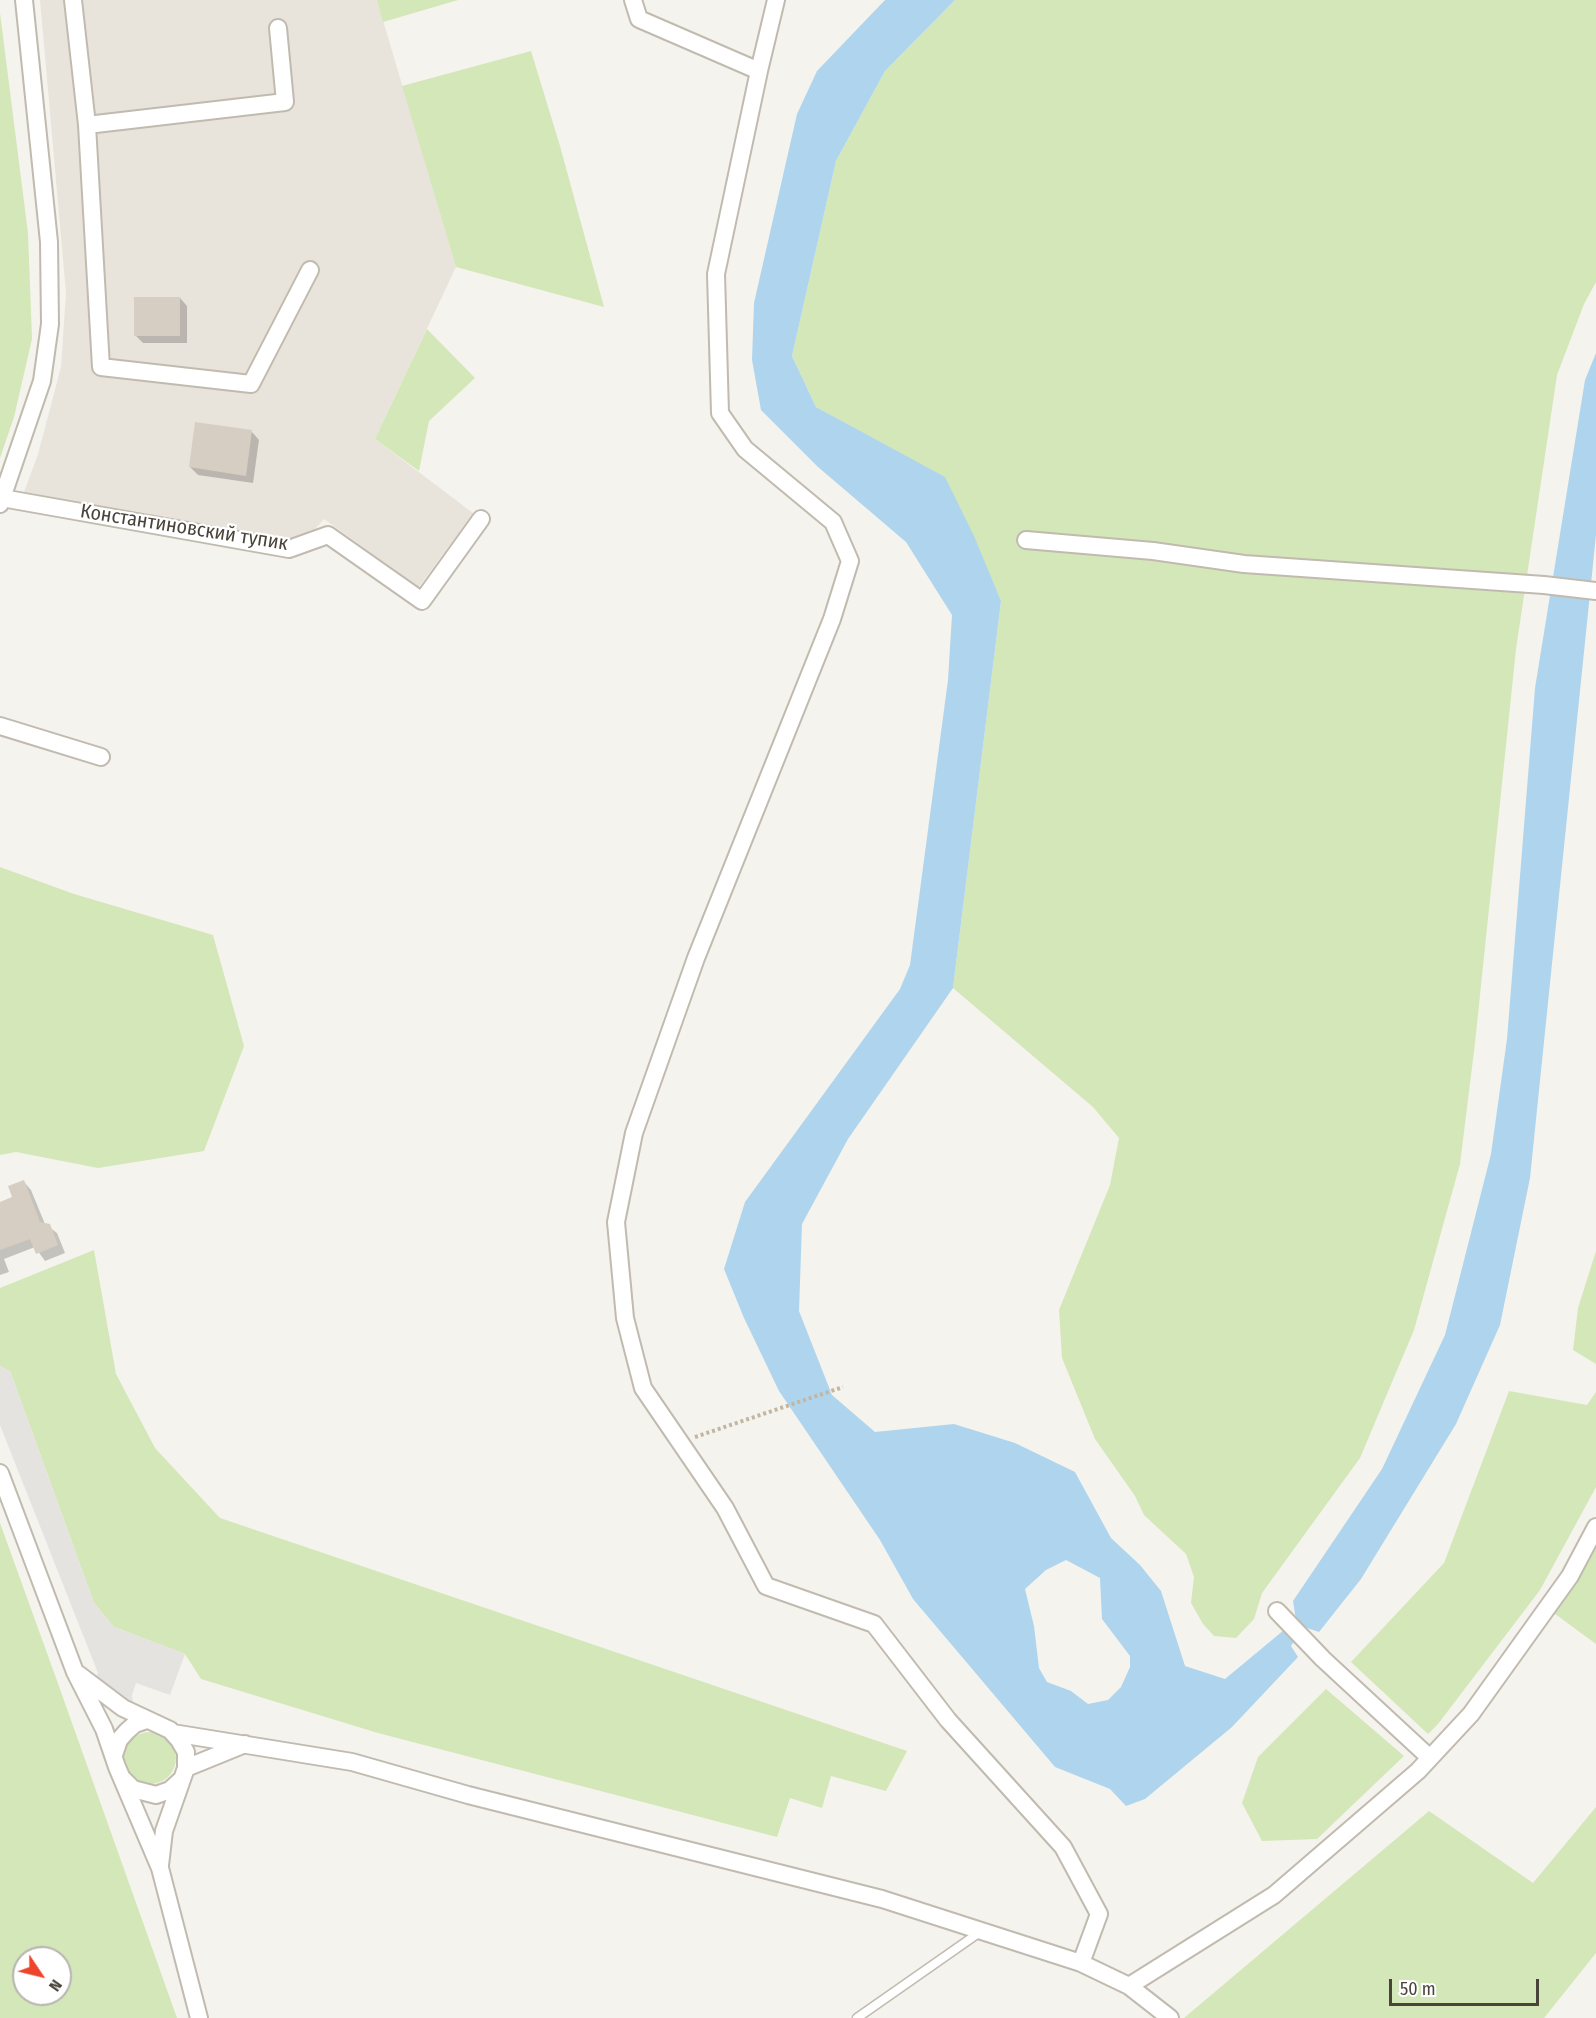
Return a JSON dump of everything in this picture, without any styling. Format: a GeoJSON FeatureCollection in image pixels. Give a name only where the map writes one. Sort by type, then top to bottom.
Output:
{"type":"FeatureCollection","features":[{"type":"Feature","properties":{"kind":"street"},"geometry":{"type":"LineString","coordinates":[[1,501],[42,381],[50,324],[49,242],[24,0]]}},
{"type":"Feature","properties":{"kind":"street"},"geometry":{"type":"LineString","coordinates":[[73,0],[87,125],[100,368],[251,384],[310,270]]}},
{"type":"Feature","properties":{"kind":"street"},"geometry":{"type":"LineString","coordinates":[[633,0],[639,20],[759,71]]}},
{"type":"Feature","properties":{"kind":"street"},"geometry":{"type":"LineString","coordinates":[[776,0],[716,274],[720,413],[746,449],[833,522],[850,561],[832,619],[686,987],[634,1133],[616,1222],[625,1318],[643,1388],[725,1508],[766,1586],[874,1624],[948,1720],[1063,1847],[1099,1914],[1081,1963]]}},
{"type":"Feature","properties":{"kind":"street"},"geometry":{"type":"LineString","coordinates":[[87,125],[285,102],[278,28]]}},
{"type":"Feature","properties":{"kind":"street","name":"Константиновский тупик"},"geometry":{"type":"LineString","coordinates":[[1,501],[289,549],[328,535],[422,601],[482,519]]}},
{"type":"Feature","properties":{"kind":"street"},"geometry":{"type":"LineString","coordinates":[[1026,540],[1153,551],[1244,564],[1544,585],[1596,591]]}},
{"type":"Feature","properties":{"kind":"street"},"geometry":{"type":"LineString","coordinates":[[0,726],[101,757]]}},
{"type":"Feature","properties":{"kind":"street"},"geometry":{"type":"LineString","coordinates":[[0,1473],[75,1672],[114,1755],[160,1868],[198,2018]]}},
{"type":"Feature","properties":{"kind":"street"},"geometry":{"type":"LineString","coordinates":[[1129,1986],[1274,1895],[1340,1840],[1430,1758],[1471,1714],[1570,1575],[1596,1527]]}},
{"type":"Feature","properties":{"kind":"street"},"geometry":{"type":"LineString","coordinates":[[1277,1611],[1323,1659],[1430,1758]]}},
{"type":"Feature","properties":{"kind":"street"},"geometry":{"type":"LineString","coordinates":[[75,1672],[123,1708],[161,1724],[173,1733],[186,1752],[184,1774],[164,1831],[160,1868]]}},
{"type":"Feature","properties":{"kind":"street"},"geometry":{"type":"LineString","coordinates":[[114,1755],[119,1740],[127,1731],[135,1724],[147,1720]]}},
{"type":"Feature","properties":{"kind":"street"},"geometry":{"type":"LineString","coordinates":[[173,1733],[352,1762],[468,1795],[882,1899],[1081,1963],[1129,1986],[1170,2018]]}},
{"type":"Feature","properties":{"kind":"street"},"geometry":{"type":"LineString","coordinates":[[123,1779],[133,1789],[156,1795],[170,1790],[184,1774],[245,1743]]}},
{"type":"Feature","properties":{"kind":"lane"},"geometry":{"type":"LineString","coordinates":[[857,2018],[982,1930]]}},
{"type":"Feature","properties":{"kind":"path"},"geometry":{"type":"LineString","coordinates":[[680,1442],[843,1387]]}},
{"type":"Feature","properties":{"kind":"shaded area"},"geometry":{"type":"Polygon","coordinates":[[[40,0],[377,0],[456,267],[375,439],[473,513],[419,587],[324,519],[308,537],[286,540],[24,492],[38,454],[61,367],[66,293],[40,0]]]}},
{"type":"Feature","properties":{"kind":"shaded area"},"geometry":{"type":"Polygon","coordinates":[[[0,1366],[10,1371],[94,1603],[114,1627],[185,1654],[170,1695],[136,1683],[132,1695],[134,1714],[92,1685],[98,1673],[0,1425],[0,1366]]]}},
{"type":"Feature","properties":{"kind":"green space"},"geometry":{"type":"Polygon","coordinates":[[[377,0],[458,0],[383,22],[377,0]]]}},
{"type":"Feature","properties":{"kind":"green space"},"geometry":{"type":"Polygon","coordinates":[[[955,0],[1596,0],[1596,282],[1584,304],[1557,375],[1516,649],[1475,1043],[1460,1164],[1414,1330],[1360,1458],[1262,1593],[1254,1619],[1236,1638],[1214,1636],[1203,1624],[1191,1603],[1194,1577],[1186,1554],[1144,1515],[1135,1496],[1095,1439],[1062,1358],[1059,1310],[1110,1185],[1119,1138],[1093,1107],[953,988],[1001,601],[945,478],[816,407],[792,356],[836,161],[885,71],[955,0]]]}},
{"type":"Feature","properties":{"kind":"green space"},"geometry":{"type":"Polygon","coordinates":[[[0,13],[28,233],[32,339],[14,417],[0,458],[0,13]]]}},
{"type":"Feature","properties":{"kind":"green space"},"geometry":{"type":"Polygon","coordinates":[[[531,51],[560,146],[604,307],[456,267],[402,86],[531,51]]]}},
{"type":"Feature","properties":{"kind":"green space"},"geometry":{"type":"Polygon","coordinates":[[[427,329],[475,378],[429,421],[419,471],[375,439],[427,329]]]}},
{"type":"Feature","properties":{"kind":"green space"},"geometry":{"type":"Polygon","coordinates":[[[0,867],[74,894],[213,935],[244,1046],[204,1151],[98,1168],[16,1152],[0,1155],[0,867]]]}},
{"type":"Feature","properties":{"kind":"green space"},"geometry":{"type":"Polygon","coordinates":[[[94,1250],[116,1374],[155,1448],[220,1518],[907,1751],[886,1791],[831,1776],[822,1808],[790,1798],[777,1837],[378,1733],[201,1679],[185,1654],[114,1627],[94,1603],[10,1371],[0,1366],[0,1288],[94,1250]]]}},
{"type":"Feature","properties":{"kind":"green space"},"geometry":{"type":"Polygon","coordinates":[[[1596,1251],[1596,1364],[1573,1350],[1578,1308],[1596,1251]]]}},
{"type":"Feature","properties":{"kind":"green space"},"geometry":{"type":"Polygon","coordinates":[[[1509,1391],[1587,1405],[1596,1392],[1596,1487],[1540,1590],[1428,1734],[1351,1662],[1444,1563],[1509,1391]]]}},
{"type":"Feature","properties":{"kind":"green space"},"geometry":{"type":"Polygon","coordinates":[[[0,1523],[56,1678],[177,2018],[0,2018],[0,1523]]]}},
{"type":"Feature","properties":{"kind":"green space"},"geometry":{"type":"Polygon","coordinates":[[[1596,1527],[1596,1644],[1547,1608],[1596,1527]]]}},
{"type":"Feature","properties":{"kind":"green space"},"geometry":{"type":"Polygon","coordinates":[[[1326,1689],[1404,1756],[1317,1839],[1262,1841],[1242,1803],[1258,1757],[1326,1689]]]}},
{"type":"Feature","properties":{"kind":"green space"},"geometry":{"type":"Polygon","coordinates":[[[150,1732],[164,1736],[172,1744],[176,1758],[172,1772],[164,1780],[150,1784],[136,1780],[128,1772],[124,1758],[128,1744],[136,1736],[150,1732]]]}},
{"type":"Feature","properties":{"kind":"green space"},"geometry":{"type":"Polygon","coordinates":[[[1596,1807],[1596,1953],[1544,2018],[1184,2018],[1429,1811],[1533,1883],[1596,1807]]]}},
{"type":"Feature","properties":{"kind":"water"},"geometry":{"type":"Polygon","coordinates":[[[885,0],[955,0],[885,71],[836,161],[792,356],[816,407],[945,477],[974,536],[1001,601],[953,988],[848,1139],[802,1224],[799,1311],[832,1395],[875,1432],[954,1424],[1015,1443],[1075,1472],[1111,1538],[1140,1565],[1161,1591],[1185,1666],[1225,1679],[1296,1620],[1293,1601],[1382,1469],[1445,1335],[1491,1154],[1507,1039],[1535,688],[1585,380],[1596,353],[1596,535],[1530,1178],[1500,1325],[1456,1424],[1361,1579],[1319,1632],[1304,1627],[1291,1646],[1298,1657],[1232,1727],[1145,1799],[1126,1806],[1110,1789],[1055,1767],[913,1599],[880,1540],[779,1391],[744,1318],[724,1269],[745,1202],[900,989],[910,965],[948,680],[952,615],[906,542],[818,467],[761,410],[752,360],[754,303],[797,114],[817,71],[885,0]],[[1066,1560],[1046,1570],[1025,1589],[1034,1626],[1039,1668],[1047,1682],[1071,1691],[1088,1704],[1108,1700],[1121,1687],[1130,1667],[1130,1656],[1102,1619],[1100,1578],[1066,1560]]]}},
{"type":"Feature","properties":{"kind":"building"},"geometry":{"type":"Polygon","coordinates":[[[134,297],[180,297],[180,336],[134,336],[134,297]]]}},
{"type":"Feature","properties":{"kind":"building"},"geometry":{"type":"Polygon","coordinates":[[[195,422],[252,430],[246,476],[189,467],[195,422]]]}},
{"type":"Feature","properties":{"kind":"building"},"geometry":{"type":"Polygon","coordinates":[[[24,1180],[40,1222],[50,1224],[58,1245],[36,1254],[30,1239],[0,1250],[0,1202],[12,1197],[8,1186],[24,1180]]]}}]}
